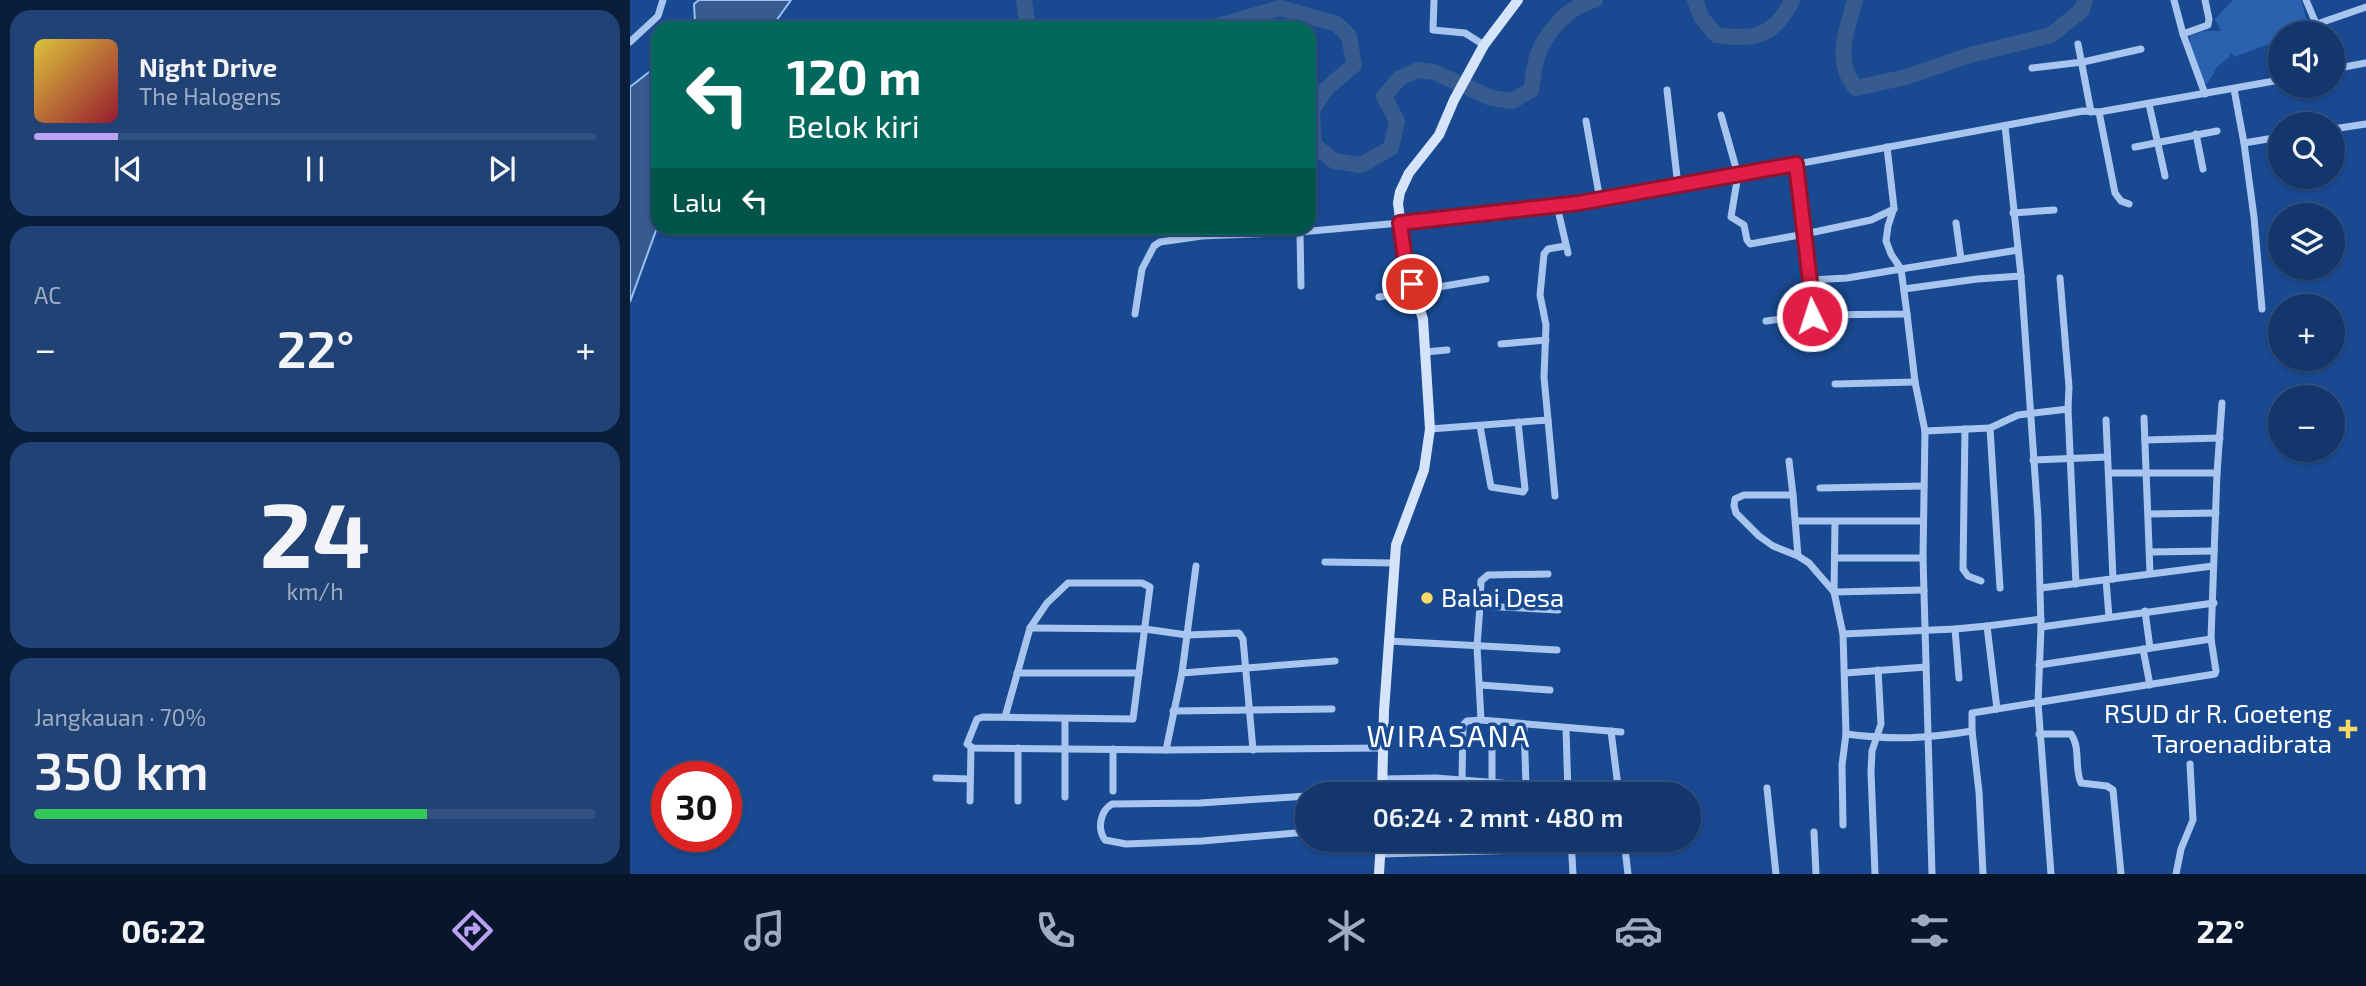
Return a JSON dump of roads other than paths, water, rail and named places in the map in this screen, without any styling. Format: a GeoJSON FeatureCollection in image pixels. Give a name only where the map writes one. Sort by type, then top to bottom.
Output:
{"type":"FeatureCollection","features":[{"type":"Feature","properties":{"kind":"street"},"geometry":{"type":"LineString","coordinates":[[651,21],[658,16],[663,0]]}},
{"type":"Feature","properties":{"kind":"street"},"geometry":{"type":"LineString","coordinates":[[1434,0],[1433,30],[1465,33],[1484,45]]}},
{"type":"Feature","properties":{"kind":"street"},"geometry":{"type":"LineString","coordinates":[[1482,782],[1382,779],[1388,641],[1395,563],[1400,533],[1424,470],[1430,429],[1423,319],[1406,267],[1398,203],[1402,186],[1439,135],[1470,68],[1518,0]]}},
{"type":"Feature","properties":{"kind":"street"},"geometry":{"type":"LineString","coordinates":[[2174,0],[2183,34],[2205,94]]}},
{"type":"Feature","properties":{"kind":"street"},"geometry":{"type":"LineString","coordinates":[[2183,34],[2210,23],[2205,0]]}},
{"type":"Feature","properties":{"kind":"street"},"geometry":{"type":"LineString","coordinates":[[2306,0],[2315,21]]}},
{"type":"Feature","properties":{"kind":"street"},"geometry":{"type":"LineString","coordinates":[[2325,21],[2366,8]]}},
{"type":"Feature","properties":{"kind":"street"},"geometry":{"type":"LineString","coordinates":[[630,42],[634,34],[651,21]]}},
{"type":"Feature","properties":{"kind":"street"},"geometry":{"type":"LineString","coordinates":[[2078,44],[2115,193],[2121,201],[2129,204]]}},
{"type":"Feature","properties":{"kind":"street"},"geometry":{"type":"LineString","coordinates":[[2032,68],[2083,62],[2141,49]]}},
{"type":"Feature","properties":{"kind":"street"},"geometry":{"type":"LineString","coordinates":[[2345,67],[2366,63]]}},
{"type":"Feature","properties":{"kind":"street"},"geometry":{"type":"LineString","coordinates":[[1316,231],[1600,200],[2083,111],[2095,112],[2149,104],[2268,82]]}},
{"type":"Feature","properties":{"kind":"street"},"geometry":{"type":"LineString","coordinates":[[2234,89],[2254,218],[2262,309]]}},
{"type":"Feature","properties":{"kind":"street"},"geometry":{"type":"LineString","coordinates":[[1667,90],[1678,186]]}},
{"type":"Feature","properties":{"kind":"street"},"geometry":{"type":"LineString","coordinates":[[2149,104],[2165,176]]}},
{"type":"Feature","properties":{"kind":"street"},"geometry":{"type":"LineString","coordinates":[[1721,115],[1738,175],[1731,214],[1733,219],[1744,225],[1748,243],[1764,243],[1871,220],[1894,208]]}},
{"type":"Feature","properties":{"kind":"street"},"geometry":{"type":"LineString","coordinates":[[1586,121],[1600,200]]}},
{"type":"Feature","properties":{"kind":"street"},"geometry":{"type":"LineString","coordinates":[[2345,127],[2366,124]]}},
{"type":"Feature","properties":{"kind":"street"},"geometry":{"type":"LineString","coordinates":[[2005,126],[2021,276],[2041,588],[2039,734],[2051,874]]}},
{"type":"Feature","properties":{"kind":"street"},"geometry":{"type":"LineString","coordinates":[[2135,148],[2217,131]]}},
{"type":"Feature","properties":{"kind":"street"},"geometry":{"type":"LineString","coordinates":[[2196,134],[2203,169]]}},
{"type":"Feature","properties":{"kind":"street"},"geometry":{"type":"LineString","coordinates":[[2244,143],[2268,139]]}},
{"type":"Feature","properties":{"kind":"street"},"geometry":{"type":"LineString","coordinates":[[1887,147],[1894,208],[1886,241],[1901,270],[1914,382],[1925,430],[1923,558],[1932,874]]}},
{"type":"Feature","properties":{"kind":"street"},"geometry":{"type":"LineString","coordinates":[[1796,164],[1812,316]]}},
{"type":"Feature","properties":{"kind":"street"},"geometry":{"type":"LineString","coordinates":[[1555,496],[1544,377],[1545,316],[1540,295],[1544,254],[1548,249],[1567,249],[1557,206]]}},
{"type":"Feature","properties":{"kind":"street"},"geometry":{"type":"LineString","coordinates":[[2013,213],[2054,210]]}},
{"type":"Feature","properties":{"kind":"street"},"geometry":{"type":"LineString","coordinates":[[1956,223],[1961,259]]}},
{"type":"Feature","properties":{"kind":"street"},"geometry":{"type":"LineString","coordinates":[[1135,314],[1142,269],[1154,246],[1171,240],[1205,235]]}},
{"type":"Feature","properties":{"kind":"street"},"geometry":{"type":"LineString","coordinates":[[1300,235],[1301,286]]}},
{"type":"Feature","properties":{"kind":"street"},"geometry":{"type":"LineString","coordinates":[[1810,280],[1860,276],[2018,250]]}},
{"type":"Feature","properties":{"kind":"street"},"geometry":{"type":"LineString","coordinates":[[1904,289],[2021,276]]}},
{"type":"Feature","properties":{"kind":"street"},"geometry":{"type":"LineString","coordinates":[[2060,278],[2069,387],[2076,584]]}},
{"type":"Feature","properties":{"kind":"street"},"geometry":{"type":"LineString","coordinates":[[1379,297],[1486,279]]}},
{"type":"Feature","properties":{"kind":"street"},"geometry":{"type":"LineString","coordinates":[[1766,321],[1812,316],[1907,314]]}},
{"type":"Feature","properties":{"kind":"street"},"geometry":{"type":"LineString","coordinates":[[1501,344],[1546,340]]}},
{"type":"Feature","properties":{"kind":"street"},"geometry":{"type":"LineString","coordinates":[[1424,352],[1447,350]]}},
{"type":"Feature","properties":{"kind":"street"},"geometry":{"type":"LineString","coordinates":[[1835,384],[1914,382]]}},
{"type":"Feature","properties":{"kind":"street"},"geometry":{"type":"LineString","coordinates":[[1983,874],[1972,713],[2215,674],[2211,639],[2222,403]]}},
{"type":"Feature","properties":{"kind":"street"},"geometry":{"type":"LineString","coordinates":[[1925,430],[1990,428],[2018,415],[2068,409]]}},
{"type":"Feature","properties":{"kind":"street"},"geometry":{"type":"LineString","coordinates":[[2144,418],[2150,573]]}},
{"type":"Feature","properties":{"kind":"street"},"geometry":{"type":"LineString","coordinates":[[1430,429],[1548,420]]}},
{"type":"Feature","properties":{"kind":"street"},"geometry":{"type":"LineString","coordinates":[[2106,420],[2109,473],[2109,617]]}},
{"type":"Feature","properties":{"kind":"street"},"geometry":{"type":"LineString","coordinates":[[1480,426],[1491,487],[1494,490],[1522,492],[1525,489],[1518,422]]}},
{"type":"Feature","properties":{"kind":"street"},"geometry":{"type":"LineString","coordinates":[[1990,428],[2000,588]]}},
{"type":"Feature","properties":{"kind":"street"},"geometry":{"type":"LineString","coordinates":[[1965,429],[1962,569],[1968,576],[1981,581]]}},
{"type":"Feature","properties":{"kind":"street"},"geometry":{"type":"LineString","coordinates":[[2145,440],[2220,438]]}},
{"type":"Feature","properties":{"kind":"street"},"geometry":{"type":"LineString","coordinates":[[2033,460],[2107,457]]}},
{"type":"Feature","properties":{"kind":"street"},"geometry":{"type":"LineString","coordinates":[[1789,461],[1798,555]]}},
{"type":"Feature","properties":{"kind":"street"},"geometry":{"type":"LineString","coordinates":[[2109,473],[2217,473]]}},
{"type":"Feature","properties":{"kind":"street"},"geometry":{"type":"LineString","coordinates":[[1820,488],[1924,486]]}},
{"type":"Feature","properties":{"kind":"street"},"geometry":{"type":"LineString","coordinates":[[1793,495],[1740,495],[1735,499],[1734,506],[1736,513],[1767,542],[1798,555],[1809,563],[1835,592],[1924,590]]}},
{"type":"Feature","properties":{"kind":"street"},"geometry":{"type":"LineString","coordinates":[[2149,514],[2216,513]]}},
{"type":"Feature","properties":{"kind":"street"},"geometry":{"type":"LineString","coordinates":[[1796,521],[1923,521]]}},
{"type":"Feature","properties":{"kind":"street"},"geometry":{"type":"LineString","coordinates":[[1835,522],[1835,592],[1843,634],[1845,673],[1843,825]]}},
{"type":"Feature","properties":{"kind":"street"},"geometry":{"type":"LineString","coordinates":[[2150,552],[2214,551]]}},
{"type":"Feature","properties":{"kind":"street"},"geometry":{"type":"LineString","coordinates":[[1835,558],[1923,558]]}},
{"type":"Feature","properties":{"kind":"street"},"geometry":{"type":"LineString","coordinates":[[1325,562],[1395,563]]}},
{"type":"Feature","properties":{"kind":"street"},"geometry":{"type":"LineString","coordinates":[[1166,750],[1182,673],[1196,566]]}},
{"type":"Feature","properties":{"kind":"street"},"geometry":{"type":"LineString","coordinates":[[2041,588],[2213,566]]}},
{"type":"Feature","properties":{"kind":"street"},"geometry":{"type":"LineString","coordinates":[[1481,720],[1477,646],[1481,581],[1488,575],[1548,574]]}},
{"type":"Feature","properties":{"kind":"street"},"geometry":{"type":"LineString","coordinates":[[1005,717],[1030,628],[1047,603],[1068,583],[1142,583],[1150,587],[1133,719],[983,717],[977,719],[967,744],[971,747],[1166,750],[1383,748]]}},
{"type":"Feature","properties":{"kind":"street"},"geometry":{"type":"LineString","coordinates":[[1843,634],[2041,623],[2214,603]]}},
{"type":"Feature","properties":{"kind":"street"},"geometry":{"type":"LineString","coordinates":[[1480,606],[1558,610]]}},
{"type":"Feature","properties":{"kind":"street"},"geometry":{"type":"LineString","coordinates":[[2145,611],[2150,685]]}},
{"type":"Feature","properties":{"kind":"street"},"geometry":{"type":"LineString","coordinates":[[1987,626],[1997,709]]}},
{"type":"Feature","properties":{"kind":"street"},"geometry":{"type":"LineString","coordinates":[[1030,628],[1144,629],[1187,635],[1239,633],[1243,639],[1253,750]]}},
{"type":"Feature","properties":{"kind":"street"},"geometry":{"type":"LineString","coordinates":[[1955,629],[1959,678]]}},
{"type":"Feature","properties":{"kind":"street"},"geometry":{"type":"LineString","coordinates":[[2039,665],[2211,639]]}},
{"type":"Feature","properties":{"kind":"street"},"geometry":{"type":"LineString","coordinates":[[1388,641],[1558,650]]}},
{"type":"Feature","properties":{"kind":"street"},"geometry":{"type":"LineString","coordinates":[[1182,673],[1335,661]]}},
{"type":"Feature","properties":{"kind":"street"},"geometry":{"type":"LineString","coordinates":[[1845,673],[1926,667]]}},
{"type":"Feature","properties":{"kind":"street"},"geometry":{"type":"LineString","coordinates":[[1875,874],[1871,772],[1872,751],[1881,724],[1878,670]]}},
{"type":"Feature","properties":{"kind":"street"},"geometry":{"type":"LineString","coordinates":[[1017,673],[1139,673]]}},
{"type":"Feature","properties":{"kind":"street"},"geometry":{"type":"LineString","coordinates":[[1480,685],[1550,690]]}},
{"type":"Feature","properties":{"kind":"street"},"geometry":{"type":"LineString","coordinates":[[1173,711],[1332,709]]}},
{"type":"Feature","properties":{"kind":"street"},"geometry":{"type":"LineString","coordinates":[[1065,719],[1065,797]]}},
{"type":"Feature","properties":{"kind":"street"},"geometry":{"type":"LineString","coordinates":[[1462,780],[1463,725],[1467,721],[1621,732]]}},
{"type":"Feature","properties":{"kind":"street"},"geometry":{"type":"LineString","coordinates":[[1492,722],[1492,782]]}},
{"type":"Feature","properties":{"kind":"street"},"geometry":{"type":"LineString","coordinates":[[1524,725],[1526,782]]}},
{"type":"Feature","properties":{"kind":"street"},"geometry":{"type":"LineString","coordinates":[[1566,728],[1567,782]]}},
{"type":"Feature","properties":{"kind":"street"},"geometry":{"type":"LineString","coordinates":[[1611,731],[1617,782]]}},
{"type":"Feature","properties":{"kind":"street"},"geometry":{"type":"LineString","coordinates":[[1846,734],[1927,739],[1972,732]]}},
{"type":"Feature","properties":{"kind":"street"},"geometry":{"type":"LineString","coordinates":[[2039,734],[2071,734],[2076,742],[2081,783],[2107,786],[2113,790],[2121,874]]}},
{"type":"Feature","properties":{"kind":"street"},"geometry":{"type":"LineString","coordinates":[[970,801],[971,747]]}},
{"type":"Feature","properties":{"kind":"street"},"geometry":{"type":"LineString","coordinates":[[1018,748],[1018,802]]}},
{"type":"Feature","properties":{"kind":"street"},"geometry":{"type":"LineString","coordinates":[[1112,791],[1113,749]]}},
{"type":"Feature","properties":{"kind":"street"},"geometry":{"type":"LineString","coordinates":[[2175,874],[2181,849],[2193,820],[2190,764]]}},
{"type":"Feature","properties":{"kind":"street"},"geometry":{"type":"LineString","coordinates":[[936,778],[970,779]]}},
{"type":"Feature","properties":{"kind":"street"},"geometry":{"type":"LineString","coordinates":[[1767,788],[1776,874]]}},
{"type":"Feature","properties":{"kind":"street"},"geometry":{"type":"LineString","coordinates":[[1295,797],[1112,804],[1103,813],[1100,827],[1105,840],[1126,844],[1295,833]]}},
{"type":"Feature","properties":{"kind":"street"},"geometry":{"type":"LineString","coordinates":[[1814,832],[1816,874]]}},
{"type":"Feature","properties":{"kind":"street"},"geometry":{"type":"LineString","coordinates":[[1379,874],[1380,854],[1452,852]]}},
{"type":"Feature","properties":{"kind":"street"},"geometry":{"type":"LineString","coordinates":[[1572,852],[1573,874]]}},
{"type":"Feature","properties":{"kind":"street"},"geometry":{"type":"LineString","coordinates":[[1625,852],[1628,874]]}},
{"type":"Feature","properties":{"kind":"waterway"},"geometry":{"type":"LineString","coordinates":[[1024,0],[1027,21]]}},
{"type":"Feature","properties":{"kind":"waterway"},"geometry":{"type":"LineString","coordinates":[[1316,147],[1334,161],[1361,165],[1391,148],[1397,121],[1384,96],[1400,78],[1418,70],[1434,72],[1491,98],[1512,101],[1531,90],[1537,57],[1552,29],[1577,7],[1595,0]]}},
{"type":"Feature","properties":{"kind":"waterway"},"geometry":{"type":"LineString","coordinates":[[1695,0],[1701,17],[1716,35],[1729,37],[1752,36],[1771,28],[1792,0]]}},
{"type":"Feature","properties":{"kind":"waterway"},"geometry":{"type":"LineString","coordinates":[[1855,0],[1843,56],[1849,78],[1856,88],[1906,77],[1970,55],[2051,35],[2082,10],[2085,0]]}},
{"type":"Feature","properties":{"kind":"waterway"},"geometry":{"type":"LineString","coordinates":[[1235,21],[1280,8],[1337,24],[1349,36],[1354,65],[1326,89],[1316,104]]}},
{"type":"Feature","properties":{"kind":"place","name":"Balai Desa"},"geometry":{"type":"Point","coordinates":[1427,598]}},
{"type":"Feature","properties":{"kind":"place","name":"RSUD dr R. Goeteng Taroenadibrata"},"geometry":{"type":"Point","coordinates":[2348,729]}},
{"type":"Feature","properties":{"kind":"district","name":"WIRASANA"},"geometry":{"type":"Point","coordinates":[1449,737]}}]}
